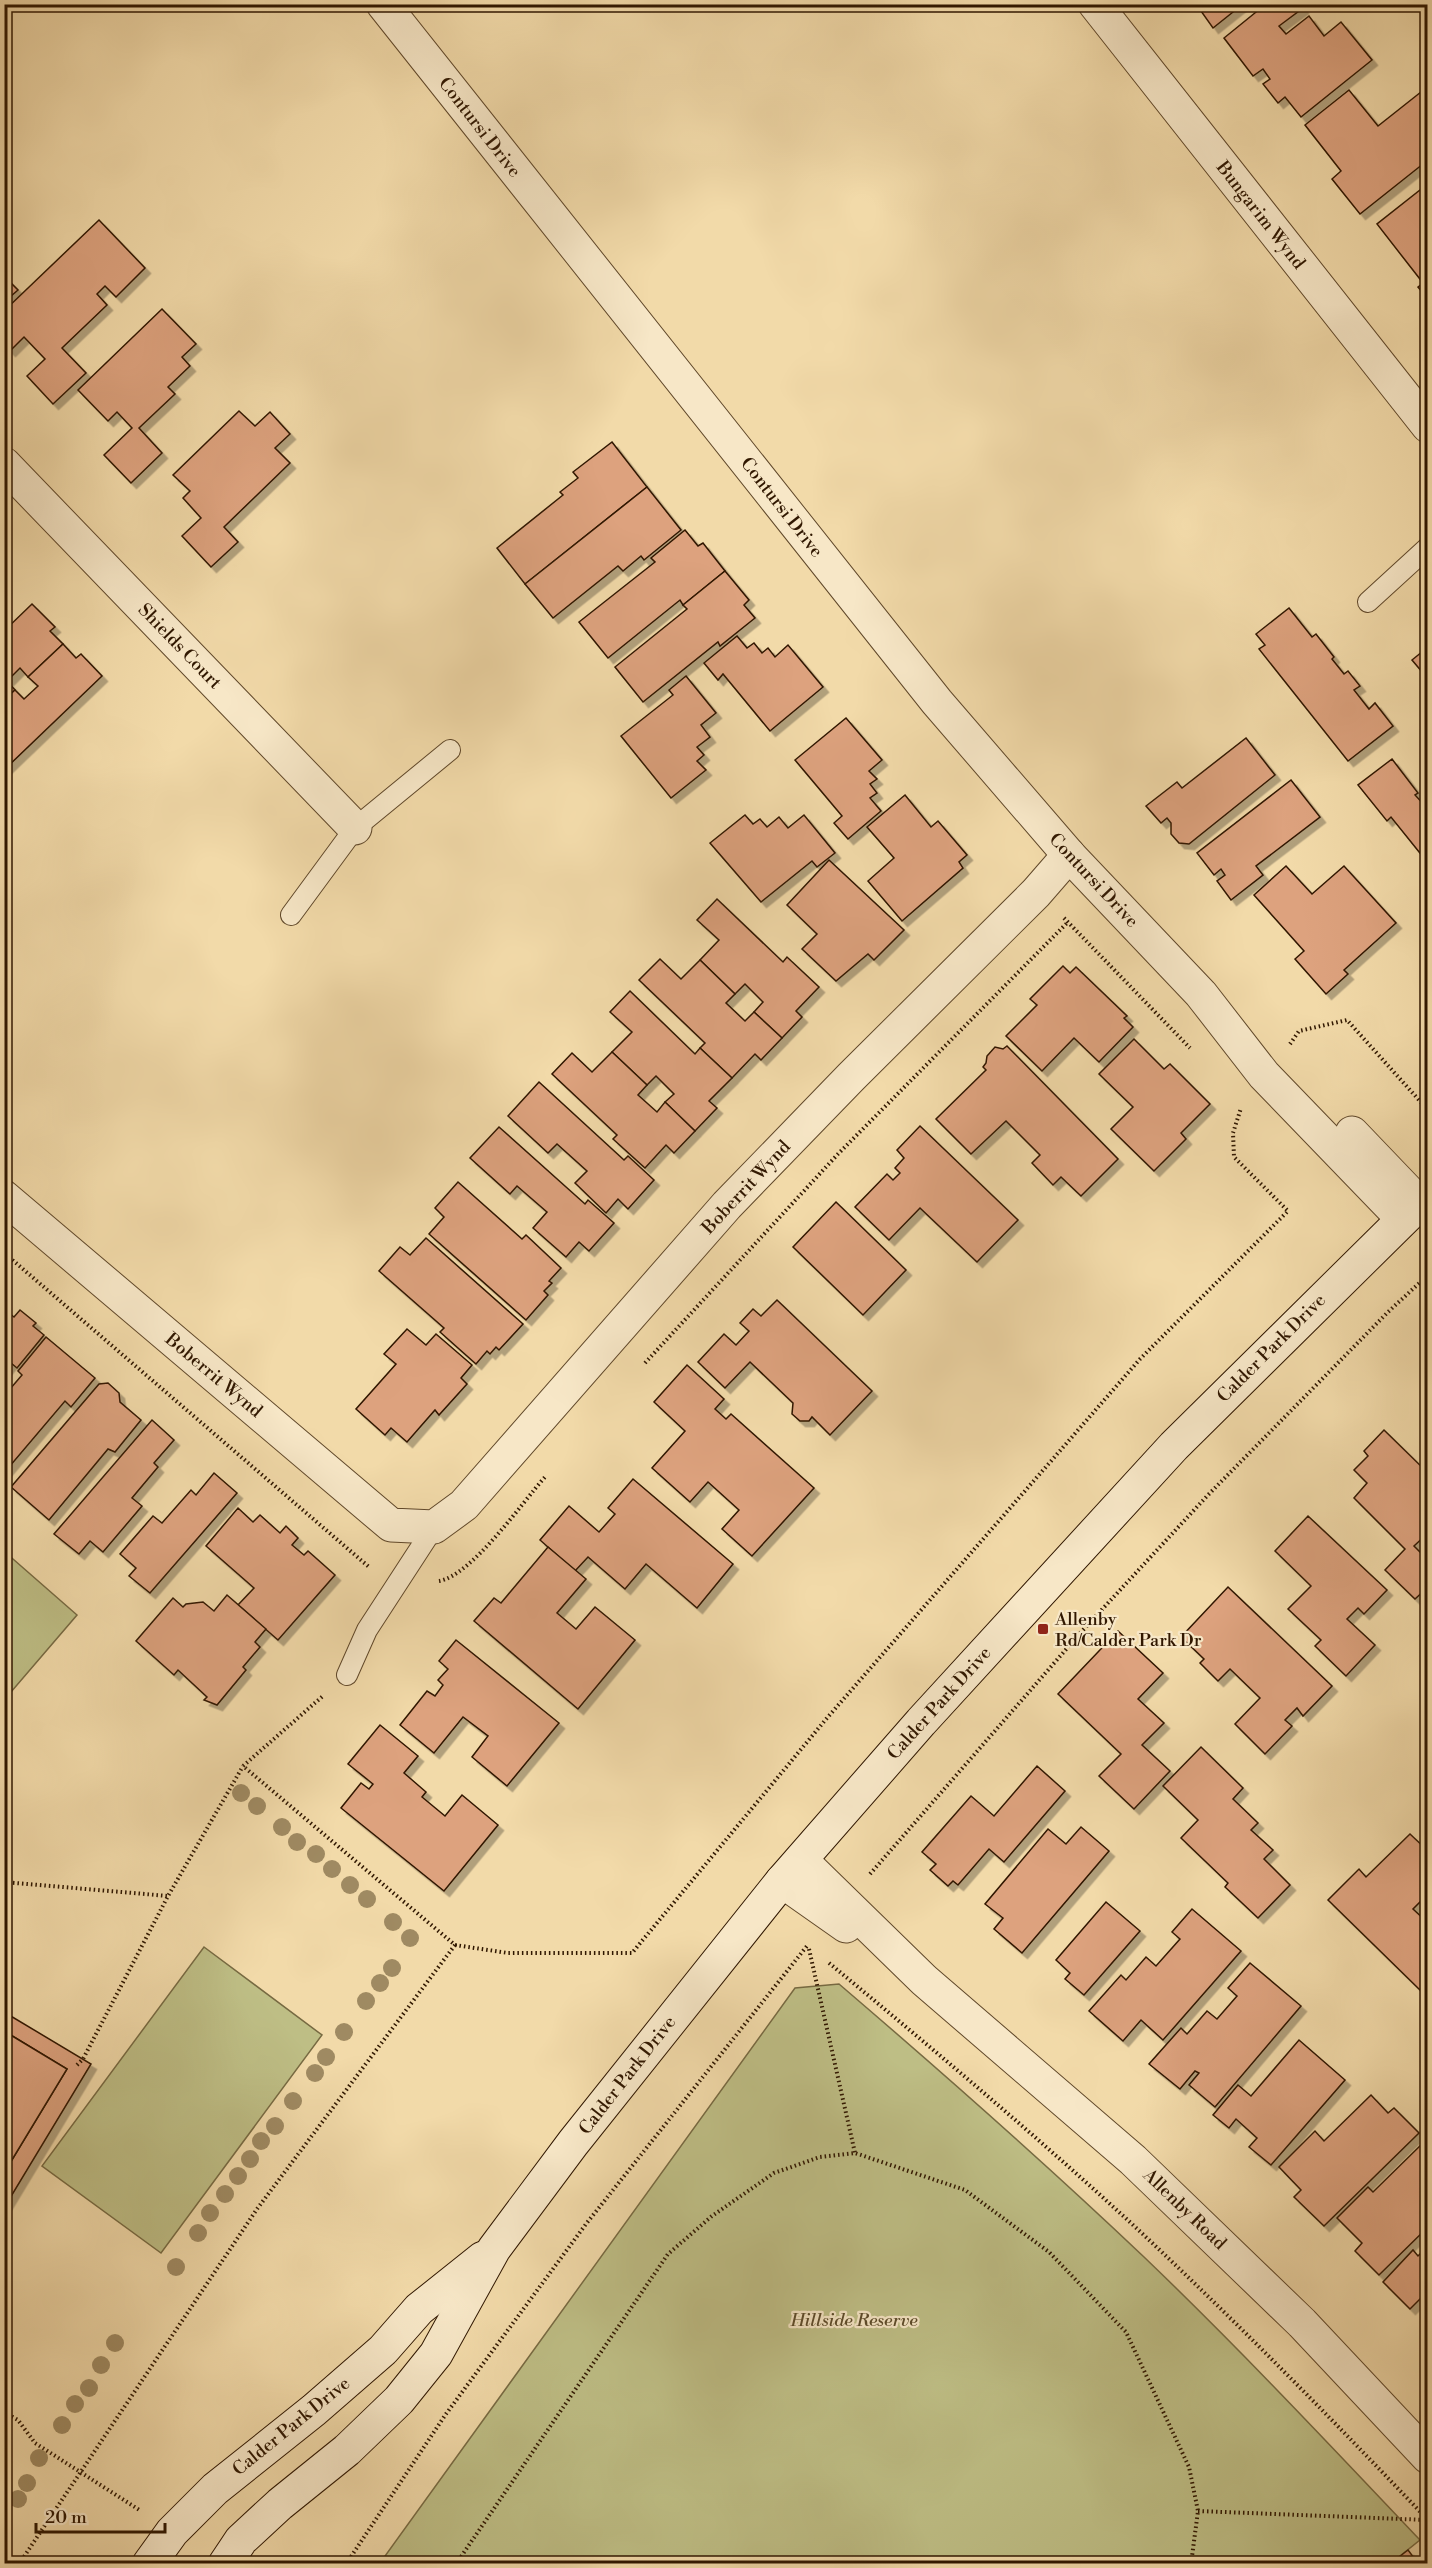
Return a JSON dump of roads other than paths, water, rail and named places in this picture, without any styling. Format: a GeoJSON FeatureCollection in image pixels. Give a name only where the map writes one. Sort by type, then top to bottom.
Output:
{"type":"FeatureCollection","features":[{"type":"Feature","properties":{"kind":"street","name":"Contursi Drive"},"geometry":{"type":"LineString","coordinates":[[382,4],[937,702],[1069,855],[1201,994],[1264,1075],[1416,1206]]}},
{"type":"Feature","properties":{"kind":"street","name":"Bungarim Wynd"},"geometry":{"type":"LineString","coordinates":[[1095,4],[1428,426]]}},
{"type":"Feature","properties":{"kind":"street","name":"Shields Court"},"geometry":{"type":"LineString","coordinates":[[4,464],[355,828]]}},
{"type":"Feature","properties":{"kind":"street","name":"Boberrit Wynd"},"geometry":{"type":"LineString","coordinates":[[4,1197],[391,1525],[434,1527],[464,1505],[727,1205],[851,1077],[1036,893],[1069,855]]}},
{"type":"Feature","properties":{"kind":"street","name":"Contursi Drive"},"geometry":{"type":"LineString","coordinates":[[1201,994],[1278,1059],[1416,1206]]}},
{"type":"Feature","properties":{"kind":"street","name":"Calder Park Drive"},"geometry":{"type":"LineString","coordinates":[[225,2564],[242,2540],[280,2504],[346,2450],[399,2400],[436,2354],[494,2249],[580,2134],[791,1870],[945,1696],[1174,1446],[1416,1206]]}},
{"type":"Feature","properties":{"kind":"street","name":"Allenby Road"},"geometry":{"type":"LineString","coordinates":[[791,1870],[924,1980],[1133,2160],[1302,2323],[1428,2457]]}},
{"type":"Feature","properties":{"kind":"street","name":"Calder Park Drive"},"geometry":{"type":"LineString","coordinates":[[149,2564],[172,2532],[215,2489],[314,2410],[383,2350],[419,2309],[494,2249]]}},
{"type":"Feature","properties":{"kind":"lane"},"geometry":{"type":"LineString","coordinates":[[1368,602],[1428,547]]}},
{"type":"Feature","properties":{"kind":"lane"},"geometry":{"type":"LineString","coordinates":[[291,915],[355,828],[450,750]]}},
{"type":"Feature","properties":{"kind":"lane","name":"Boberrit Wynd"},"geometry":{"type":"LineString","coordinates":[[347,1675],[367,1630],[434,1527]]}},
{"type":"Feature","properties":{"kind":"place","name":"Allenby Rd/Calder Park Dr"},"geometry":{"type":"Point","coordinates":[1043,1629]}},
{"type":"Feature","properties":{"kind":"park label","name":"Hillside Reserve"},"geometry":{"type":"Point","coordinates":[854,2320]}}]}
